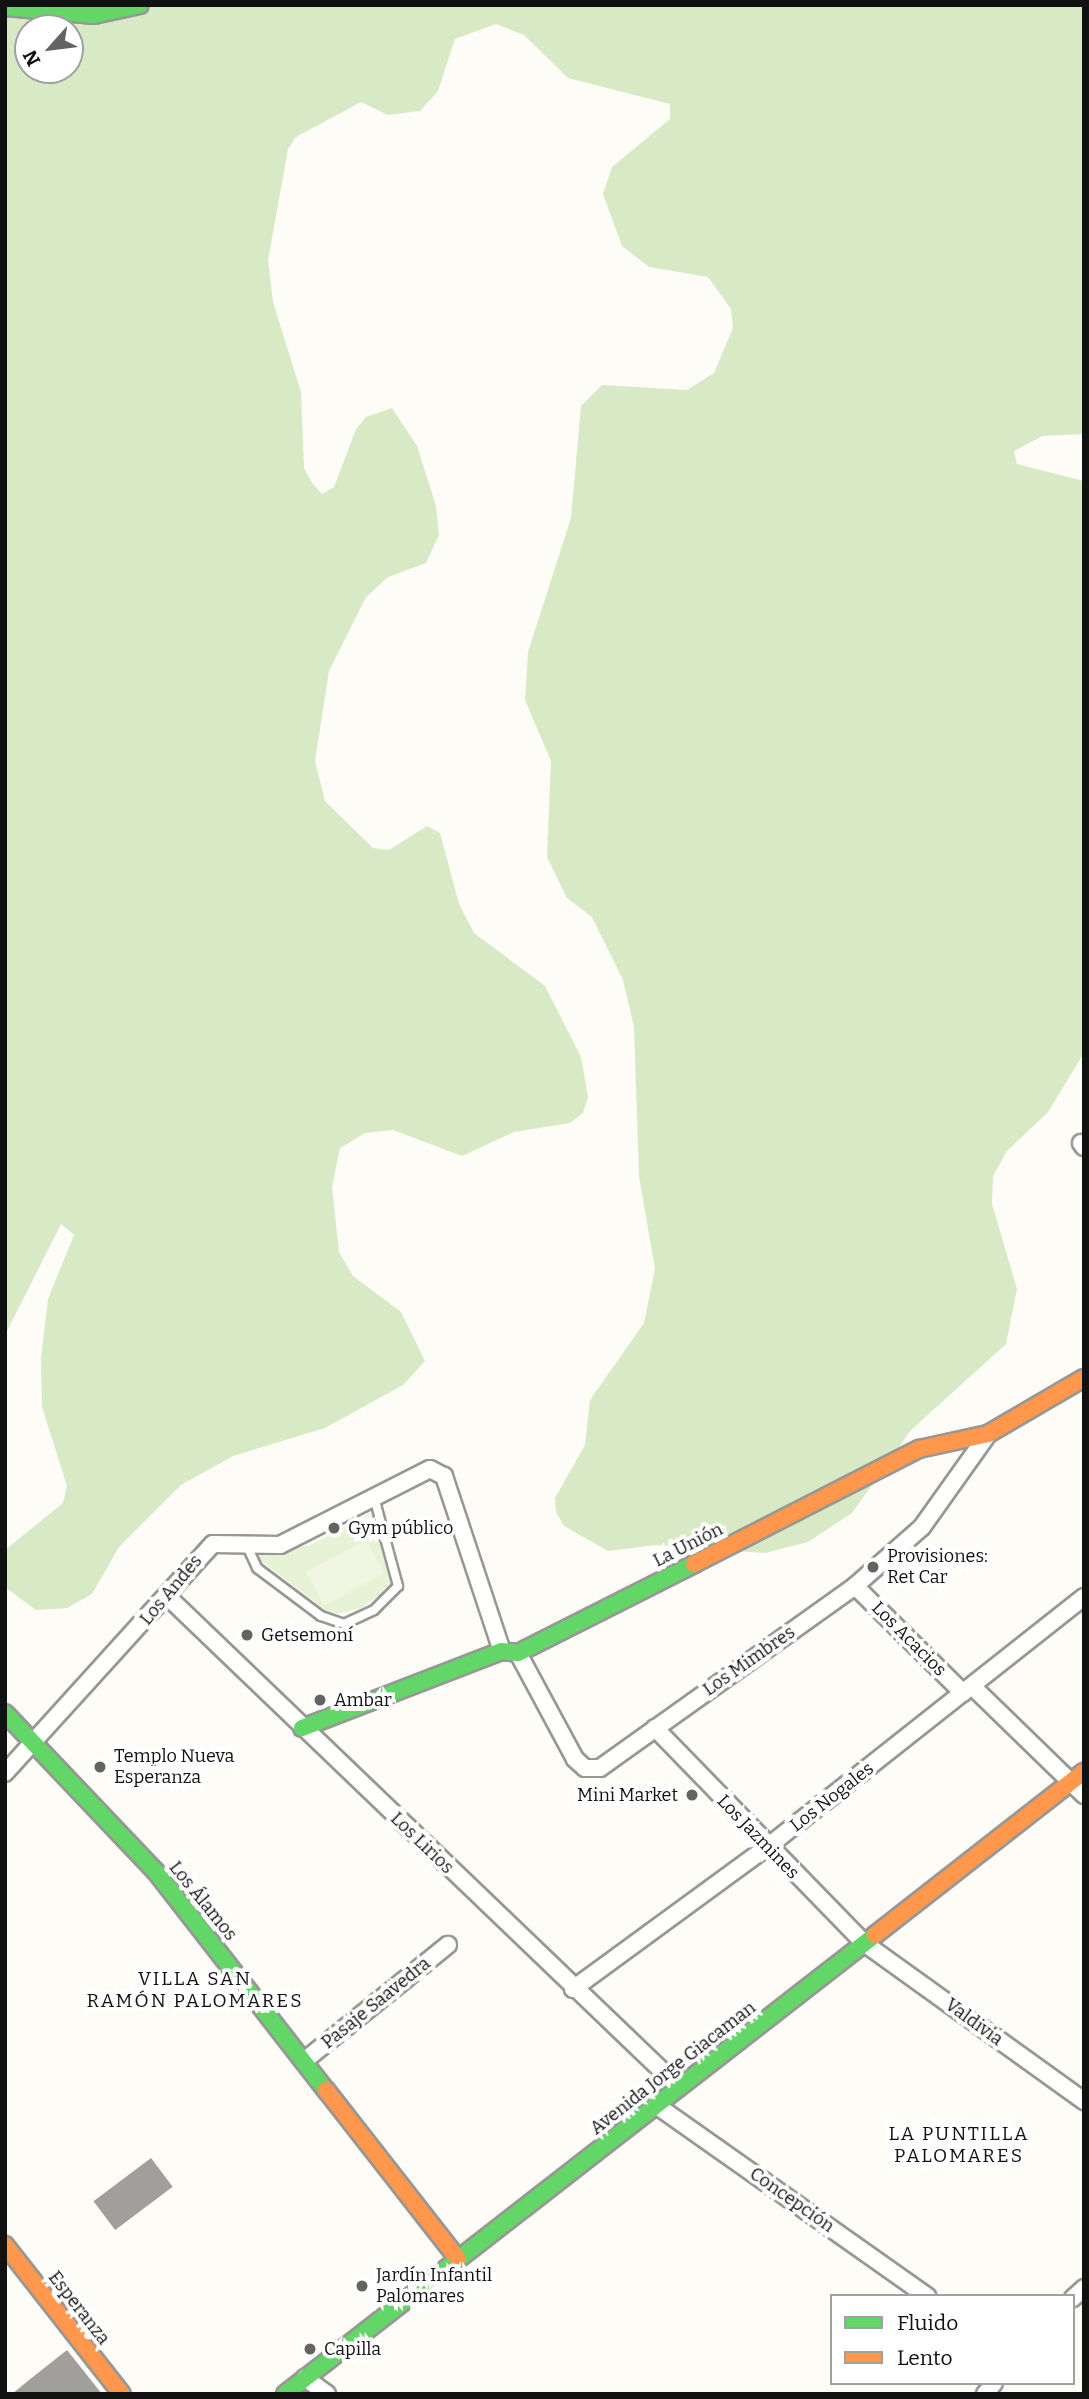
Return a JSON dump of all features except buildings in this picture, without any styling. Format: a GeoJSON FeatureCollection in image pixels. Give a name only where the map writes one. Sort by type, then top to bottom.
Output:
{"type":"FeatureCollection","features":[{"type":"Feature","properties":{"kind":"street"},"geometry":{"type":"LineString","coordinates":[[5,6],[94,15],[140,5]]}},
{"type":"Feature","properties":{"kind":"street","name":"La Unión"},"geometry":{"type":"LineString","coordinates":[[302,1728],[510,1652],[919,1449],[988,1434],[1084,1378]]}},
{"type":"Feature","properties":{"kind":"street","name":"Los Mimbres"},"geometry":{"type":"LineString","coordinates":[[510,1652],[585,1768],[600,1768],[855,1586],[922,1527],[988,1434]]}},
{"type":"Feature","properties":{"kind":"street","name":"Los Andes"},"geometry":{"type":"LineString","coordinates":[[5,1773],[168,1597],[213,1544],[244,1542],[280,1545],[373,1494],[430,1469],[444,1476],[510,1652]]}},
{"type":"Feature","properties":{"kind":"street","name":"Los Acacios"},"geometry":{"type":"LineString","coordinates":[[855,1586],[1084,1795]]}},
{"type":"Feature","properties":{"kind":"street","name":"Los Lirios"},"geometry":{"type":"LineString","coordinates":[[168,1597],[573,1989],[679,2087]]}},
{"type":"Feature","properties":{"kind":"street","name":"Los Nogales"},"geometry":{"type":"LineString","coordinates":[[573,1989],[766,1848],[1084,1597]]}},
{"type":"Feature","properties":{"kind":"street","name":"Los Álamos"},"geometry":{"type":"LineString","coordinates":[[5,1713],[114,1823],[458,2259]]}},
{"type":"Feature","properties":{"kind":"street","name":"Los Jazmines"},"geometry":{"type":"LineString","coordinates":[[655,1728],[766,1848],[864,1943]]}},
{"type":"Feature","properties":{"kind":"street","name":"Avenida Jorge Giacaman"},"geometry":{"type":"LineString","coordinates":[[285,2394],[1084,1772]]}},
{"type":"Feature","properties":{"kind":"street","name":"Valdivia"},"geometry":{"type":"LineString","coordinates":[[864,1943],[1084,2101]]}},
{"type":"Feature","properties":{"kind":"street","name":"Pasaje Saavedra"},"geometry":{"type":"LineString","coordinates":[[304,2061],[448,1945]]}},
{"type":"Feature","properties":{"kind":"street","name":"Concepción"},"geometry":{"type":"LineString","coordinates":[[656,2105],[924,2294]]}},
{"type":"Feature","properties":{"kind":"street","name":"Esperanza"},"geometry":{"type":"LineString","coordinates":[[5,2245],[122,2394]]}},
{"type":"Feature","properties":{"kind":"street"},"geometry":{"type":"LineString","coordinates":[[305,2378],[327,2394]]}},
{"type":"Feature","properties":{"kind":"lane"},"geometry":{"type":"LineString","coordinates":[[244,1542],[257,1568],[321,1616],[344,1624],[385,1602],[398,1586],[373,1494]]}},
{"type":"Feature","properties":{"kind":"green space"},"geometry":{"type":"Polygon","coordinates":[[[5,5],[1084,5],[1084,434],[1042,436],[1014,451],[1017,464],[1084,481],[1084,1053],[1048,1112],[1007,1151],[993,1176],[992,1204],[1017,1289],[1006,1344],[911,1430],[852,1513],[808,1542],[765,1553],[656,1545],[608,1551],[564,1526],[556,1512],[555,1498],[585,1445],[590,1400],[644,1323],[655,1269],[639,1176],[634,1027],[623,980],[592,917],[567,898],[547,857],[551,761],[525,700],[528,652],[571,518],[581,406],[602,385],[687,390],[714,373],[733,328],[731,309],[708,277],[649,267],[622,246],[603,194],[612,167],[670,119],[670,104],[568,78],[524,35],[496,24],[455,39],[438,91],[420,111],[388,115],[361,102],[296,137],[288,149],[268,260],[273,302],[301,392],[304,468],[312,483],[322,494],[334,487],[356,429],[366,417],[392,408],[417,446],[436,506],[439,535],[426,563],[388,577],[366,597],[329,671],[315,761],[325,801],[373,848],[389,850],[427,826],[440,833],[459,904],[474,933],[545,986],[581,1057],[588,1097],[583,1113],[570,1123],[514,1132],[462,1156],[393,1130],[365,1133],[340,1148],[332,1187],[339,1252],[353,1276],[401,1312],[425,1361],[403,1385],[325,1428],[233,1456],[181,1485],[119,1547],[92,1594],[67,1608],[36,1610],[5,1587],[5,1550],[63,1503],[67,1486],[42,1407],[41,1358],[48,1299],[74,1235],[61,1224],[5,1335],[5,5]]]}},
{"type":"Feature","properties":{"kind":"green space"},"geometry":{"type":"Polygon","coordinates":[[[376,1510],[396,1583],[362,1608],[332,1615],[260,1560],[260,1553],[310,1545],[376,1510]]]}},
{"type":"Feature","properties":{"kind":"green space"},"geometry":{"type":"Polygon","coordinates":[[[366,1540],[384,1574],[324,1605],[306,1572],[366,1540]]]}},
{"type":"Feature","properties":{"kind":"traffic: fast"},"geometry":{"type":"LineString","coordinates":[[5,7],[94,15],[140,5]]}},
{"type":"Feature","properties":{"kind":"traffic: fast"},"geometry":{"type":"LineString","coordinates":[[302,1728],[502,1651],[518,1653],[694,1564]]}},
{"type":"Feature","properties":{"kind":"traffic: fast"},"geometry":{"type":"LineString","coordinates":[[5,1713],[156,1872],[326,2090]]}},
{"type":"Feature","properties":{"kind":"traffic: fast"},"geometry":{"type":"LineString","coordinates":[[285,2394],[875,1935]]}},
{"type":"Feature","properties":{"kind":"traffic: slow"},"geometry":{"type":"LineString","coordinates":[[694,1564],[919,1449],[988,1434],[1084,1378]]}},
{"type":"Feature","properties":{"kind":"traffic: slow"},"geometry":{"type":"LineString","coordinates":[[875,1935],[1084,1772]]}},
{"type":"Feature","properties":{"kind":"traffic: slow"},"geometry":{"type":"LineString","coordinates":[[326,2090],[458,2259]]}},
{"type":"Feature","properties":{"kind":"traffic: slow"},"geometry":{"type":"LineString","coordinates":[[5,2245],[122,2394]]}},
{"type":"Feature","properties":{"kind":"place","name":"Gym público"},"geometry":{"type":"Point","coordinates":[334,1528]}},
{"type":"Feature","properties":{"kind":"place","name":"Provisiones: Ret Car"},"geometry":{"type":"Point","coordinates":[873,1567]}},
{"type":"Feature","properties":{"kind":"place","name":"Getsemoní"},"geometry":{"type":"Point","coordinates":[247,1635]}},
{"type":"Feature","properties":{"kind":"place","name":"Ambar"},"geometry":{"type":"Point","coordinates":[320,1700]}},
{"type":"Feature","properties":{"kind":"place","name":"Templo Nueva Esperanza"},"geometry":{"type":"Point","coordinates":[100,1767]}},
{"type":"Feature","properties":{"kind":"place","name":"Mini Market"},"geometry":{"type":"Point","coordinates":[692,1795]}},
{"type":"Feature","properties":{"kind":"place","name":"Jardín Infantil Palomares"},"geometry":{"type":"Point","coordinates":[362,2286]}},
{"type":"Feature","properties":{"kind":"place","name":"Capilla"},"geometry":{"type":"Point","coordinates":[310,2349]}},
{"type":"Feature","properties":{"kind":"district","name":"VILLA SAN RAMÓN PALOMARES"},"geometry":{"type":"Point","coordinates":[195,1990]}},
{"type":"Feature","properties":{"kind":"district","name":"LA PUNTILLA PALOMARES"},"geometry":{"type":"Point","coordinates":[959,2145]}}]}
